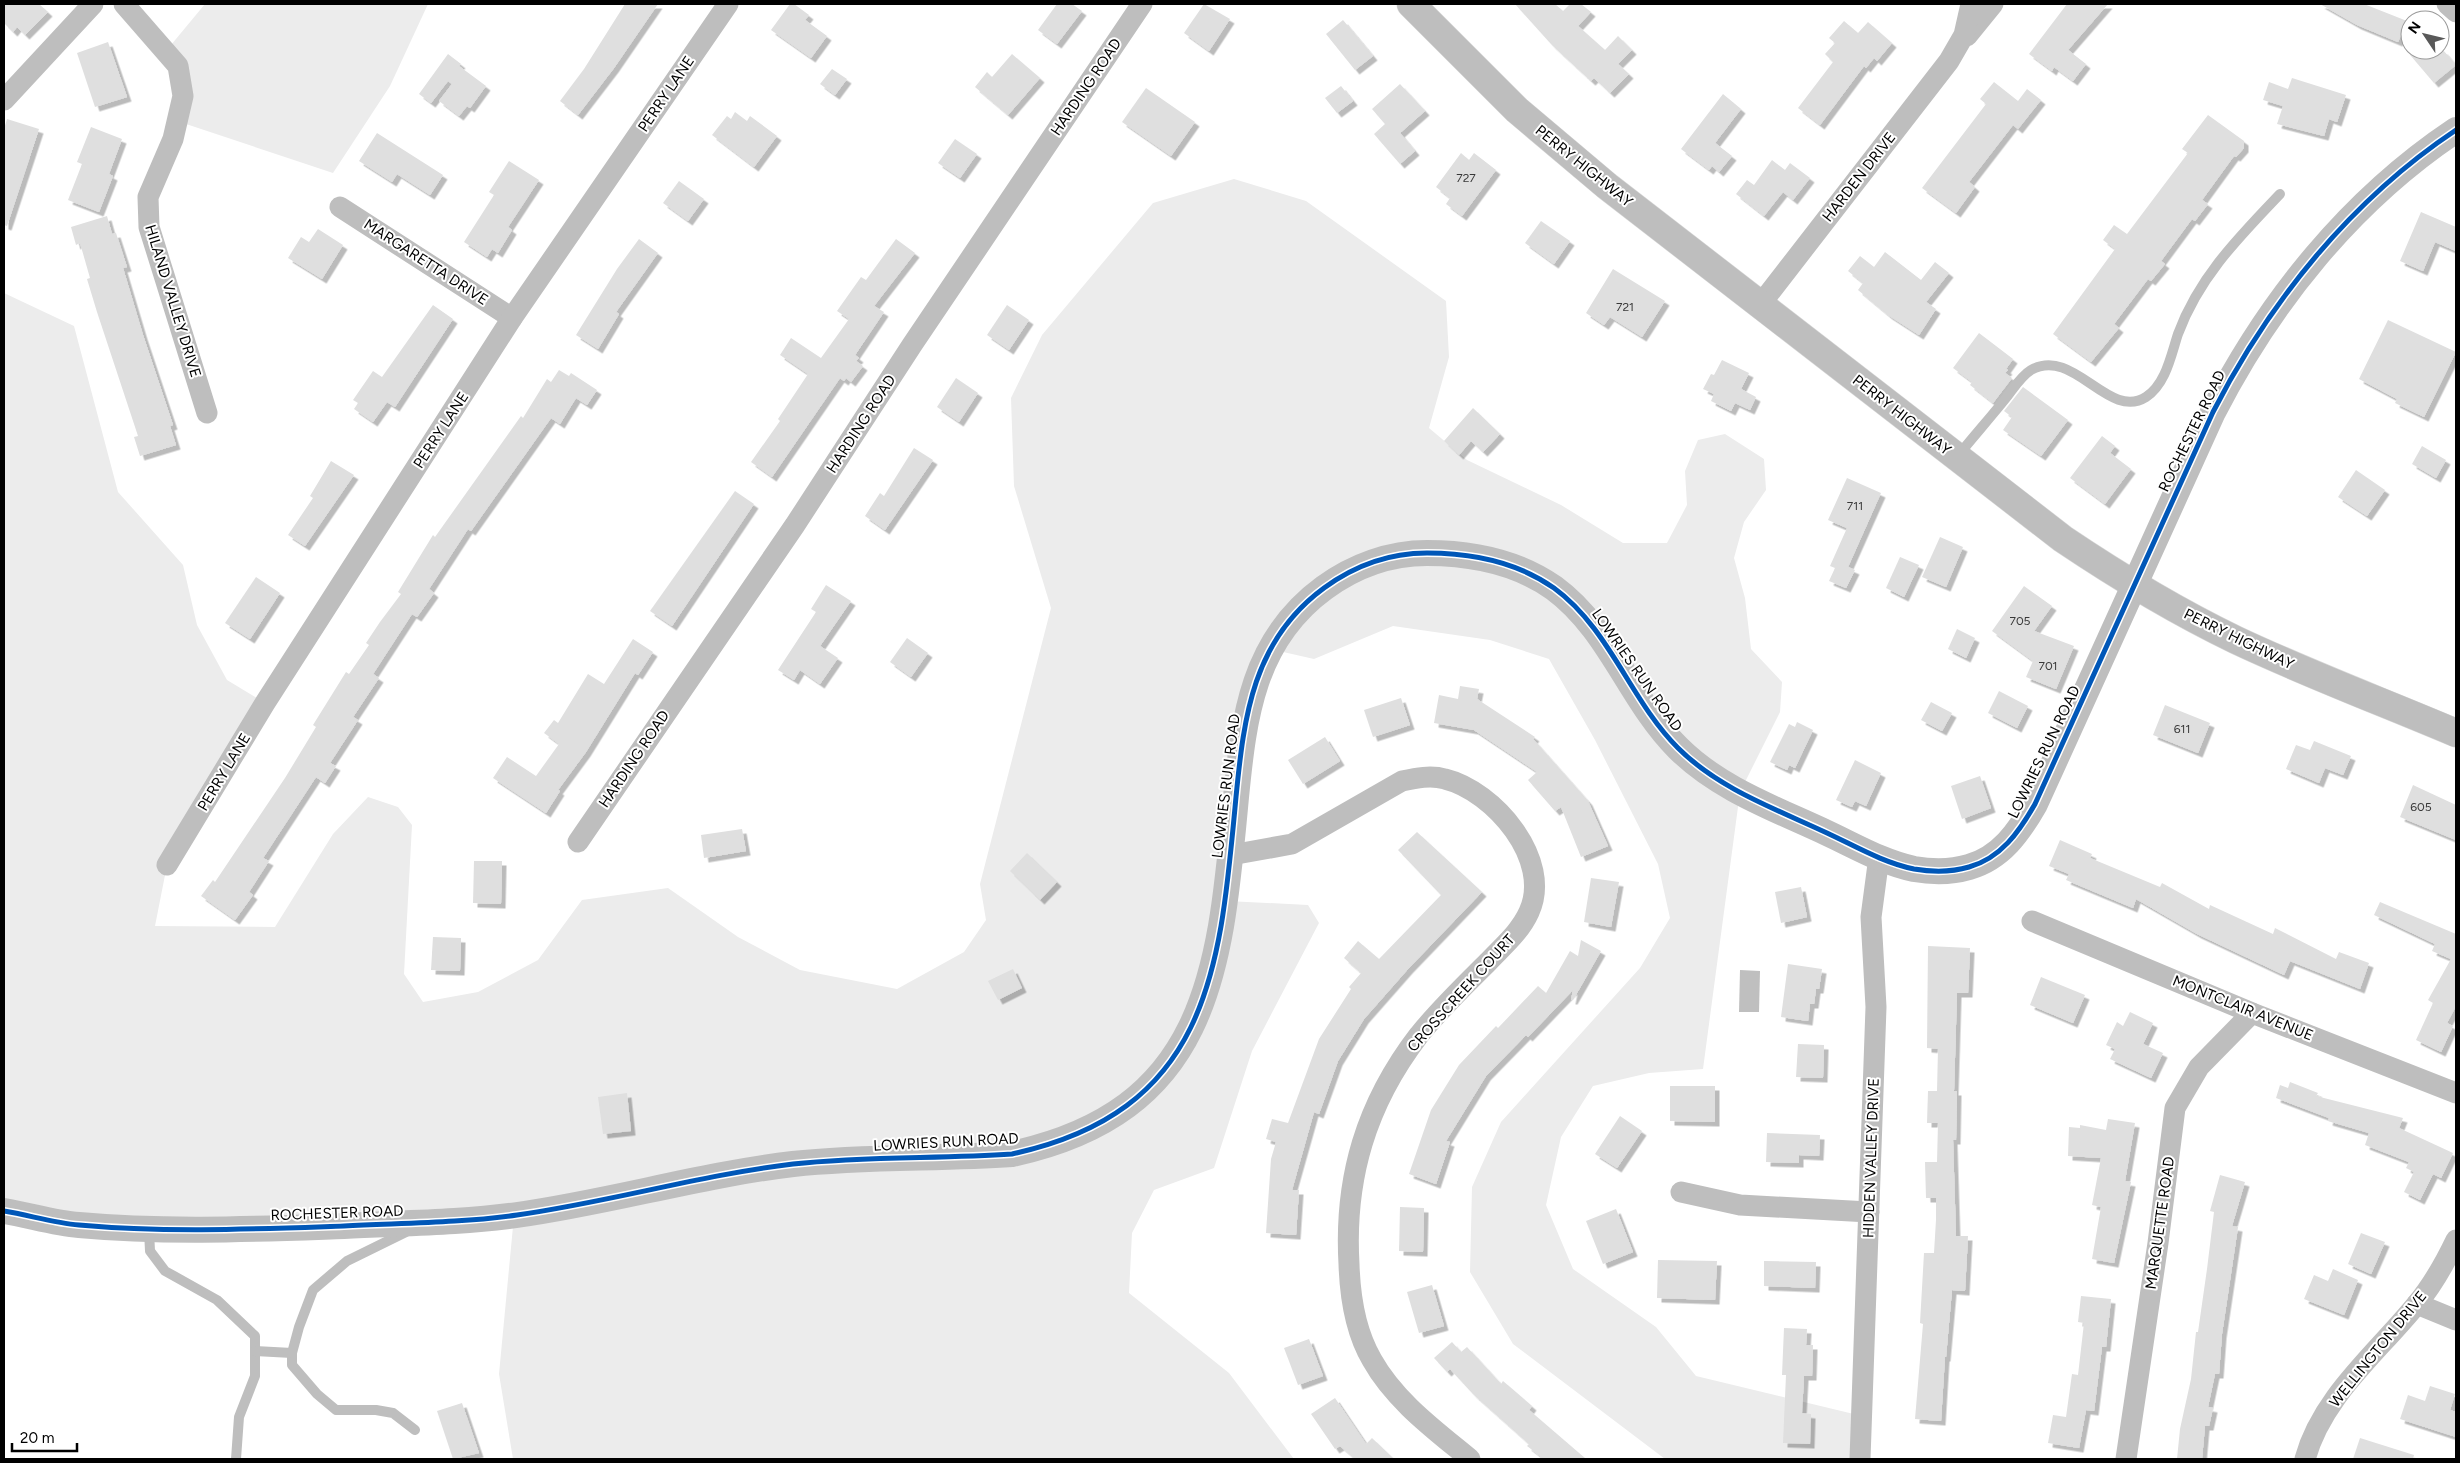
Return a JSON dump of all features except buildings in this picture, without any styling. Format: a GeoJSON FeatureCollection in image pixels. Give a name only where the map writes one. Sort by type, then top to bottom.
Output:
{"type":"FeatureCollection","features":[{"type":"Feature","properties":{"kind":"main road","name":"PERRY HIGHWAY"},"geometry":{"type":"LineString","coordinates":[[1411,4],[1474,69],[1562,149],[2063,539],[2135,585],[2235,639],[2293,666],[2456,733]]}},
{"type":"Feature","properties":{"kind":"street"},"geometry":{"type":"LineString","coordinates":[[4,100],[93,4]]}},
{"type":"Feature","properties":{"kind":"street","name":"HILAND VALLEY DRIVE"},"geometry":{"type":"LineString","coordinates":[[124,4],[178,66],[183,96],[173,139],[148,197],[149,227],[207,413]]}},
{"type":"Feature","properties":{"kind":"street","name":"PERRY LANE"},"geometry":{"type":"LineString","coordinates":[[167,865],[265,703],[512,318],[728,4]]}},
{"type":"Feature","properties":{"kind":"street","name":"HARDING ROAD"},"geometry":{"type":"LineString","coordinates":[[578,842],[795,525],[912,345],[1142,4]]}},
{"type":"Feature","properties":{"kind":"street","name":"HARDEN DRIVE"},"geometry":{"type":"LineString","coordinates":[[1958,48],[1969,22],[1971,4]]}},
{"type":"Feature","properties":{"kind":"street","name":"HARDEN DRIVE"},"geometry":{"type":"LineString","coordinates":[[1760,305],[1993,4]]}},
{"type":"Feature","properties":{"kind":"street"},"geometry":{"type":"LineString","coordinates":[[2447,4],[2456,12]]}},
{"type":"Feature","properties":{"kind":"street","name":"ROCHESTER ROAD"},"geometry":{"type":"LineString","coordinates":[[2135,585],[2213,412],[2230,378],[2268,317],[2312,260],[2360,210],[2417,159],[2456,130]]}},
{"type":"Feature","properties":{"kind":"street","name":"MARGARETTA DRIVE"},"geometry":{"type":"LineString","coordinates":[[340,206],[512,318]]}},
{"type":"Feature","properties":{"kind":"street","name":"LOWRIES RUN ROAD"},"geometry":{"type":"LineString","coordinates":[[668,1185],[735,1172],[830,1161],[1012,1154],[1062,1140],[1110,1117],[1131,1102],[1153,1082],[1171,1060],[1199,1011],[1216,958],[1226,901],[1245,721],[1256,682],[1280,634],[1290,620],[1316,594],[1348,573],[1384,559],[1424,553],[1456,555],[1501,562],[1540,578],[1574,604],[1589,621],[1651,717],[1681,751],[1699,766],[1740,792],[1879,857],[1916,869],[1952,871],[1971,867],[1988,859],[2003,849],[2015,836],[2041,792],[2135,585]]}},
{"type":"Feature","properties":{"kind":"street","name":"CROSSCREEK COURT"},"geometry":{"type":"LineString","coordinates":[[1231,855],[1292,844],[1402,780],[1423,776],[1444,778],[1463,785],[1481,797],[1511,827],[1532,861],[1535,894],[1523,923],[1437,1015],[1403,1057],[1369,1124],[1354,1170],[1347,1218],[1349,1280],[1356,1324],[1363,1344],[1373,1363],[1404,1401],[1470,1459]]}},
{"type":"Feature","properties":{"kind":"street","name":"HIDDEN VALLEY DRIVE"},"geometry":{"type":"LineString","coordinates":[[1860,1459],[1876,1007],[1871,916],[1879,857]]}},
{"type":"Feature","properties":{"kind":"street","name":"MONTCLAIR AVENUE"},"geometry":{"type":"LineString","coordinates":[[2032,921],[2252,1012],[2456,1093]]}},
{"type":"Feature","properties":{"kind":"street","name":"MARQUETTE ROAD"},"geometry":{"type":"LineString","coordinates":[[2126,1459],[2158,1243],[2175,1108],[2199,1067],[2252,1012]]}},
{"type":"Feature","properties":{"kind":"street","name":"ROCHESTER ROAD"},"geometry":{"type":"LineString","coordinates":[[4,1211],[76,1225],[149,1229],[242,1230],[514,1216],[668,1185]]}},
{"type":"Feature","properties":{"kind":"street"},"geometry":{"type":"LineString","coordinates":[[1681,1192],[1740,1205],[1869,1212]]}},
{"type":"Feature","properties":{"kind":"street","name":"WELLINGTON DRIVE"},"geometry":{"type":"LineString","coordinates":[[2305,1459],[2311,1437],[2340,1391],[2417,1304],[2438,1273],[2456,1240]]}},
{"type":"Feature","properties":{"kind":"street"},"geometry":{"type":"LineString","coordinates":[[2417,1304],[2456,1320]]}},
{"type":"Feature","properties":{"kind":"lane"},"geometry":{"type":"LineString","coordinates":[[1957,458],[2024,377],[2041,366],[2063,368],[2108,395],[2127,402],[2135,402],[2152,392],[2165,373],[2186,314],[2204,280],[2230,247],[2280,194]]}},
{"type":"Feature","properties":{"kind":"lane"},"geometry":{"type":"LineString","coordinates":[[415,1430],[393,1413],[376,1410],[336,1410],[317,1394],[292,1365],[292,1353],[298,1327],[313,1290],[347,1260],[425,1222]]}},
{"type":"Feature","properties":{"kind":"lane"},"geometry":{"type":"LineString","coordinates":[[149,1229],[150,1251],[165,1271],[217,1300],[255,1336],[256,1376],[239,1417],[236,1459]]}},
{"type":"Feature","properties":{"kind":"lane"},"geometry":{"type":"LineString","coordinates":[[255,1351],[292,1353]]}},
{"type":"Feature","properties":{"kind":"shaded area"},"geometry":{"type":"Polygon","coordinates":[[[205,4],[428,4],[390,86],[333,173],[177,121],[166,51],[205,4]]]}},
{"type":"Feature","properties":{"kind":"shaded area"},"geometry":{"type":"Polygon","coordinates":[[[1234,179],[1306,201],[1446,301],[1449,357],[1429,428],[1467,460],[1561,505],[1623,543],[1667,543],[1687,505],[1685,471],[1698,440],[1725,434],[1764,459],[1766,490],[1744,522],[1734,558],[1745,598],[1751,649],[1782,682],[1780,712],[1740,792],[1703,1069],[1649,1073],[1593,1086],[1561,1137],[1546,1205],[1573,1269],[1656,1327],[1696,1376],[1862,1416],[1860,1459],[1665,1459],[1513,1344],[1470,1272],[1472,1187],[1501,1122],[1640,968],[1670,918],[1658,864],[1595,740],[1549,659],[1490,640],[1393,626],[1314,659],[1270,649],[1227,901],[1308,905],[1319,923],[1252,1051],[1214,1168],[1154,1190],[1132,1233],[1129,1293],[1229,1373],[1294,1459],[513,1459],[499,1374],[514,1216],[243,1230],[4,1211],[4,293],[74,326],[118,492],[183,565],[197,625],[227,680],[265,703],[167,865],[155,926],[275,927],[333,834],[368,797],[398,807],[412,825],[404,974],[423,1002],[478,992],[538,960],[582,900],[668,888],[738,937],[800,970],[897,989],[964,952],[986,920],[980,884],[1051,608],[1014,486],[1011,398],[1042,335],[1153,203],[1234,179]]]}},
{"type":"Feature","properties":{"kind":"shaded area"},"geometry":{"type":"Polygon","coordinates":[[[1740,970],[1760,971],[1759,1012],[1739,1012],[1740,970]]]}},
{"type":"Feature","properties":{"kind":"cycle path"},"geometry":{"type":"LineString","coordinates":[[4,1211],[60,1223],[178,1230],[474,1220],[552,1210],[724,1175],[793,1164],[820,1161],[1012,1154],[1078,1133],[1129,1104],[1166,1067],[1193,1024],[1211,974],[1222,919],[1230,860],[1243,737],[1256,682],[1267,656],[1281,631],[1300,609],[1324,588],[1360,567],[1400,555],[1444,553],[1477,557],[1525,572],[1554,588],[1590,624],[1661,729],[1694,762],[1730,787],[1892,863],[1914,869],[1942,871],[1962,869],[1980,863],[1991,857],[2008,843],[2035,804],[2213,412],[2260,331],[2287,292],[2348,221],[2382,188],[2456,130]]}}]}
